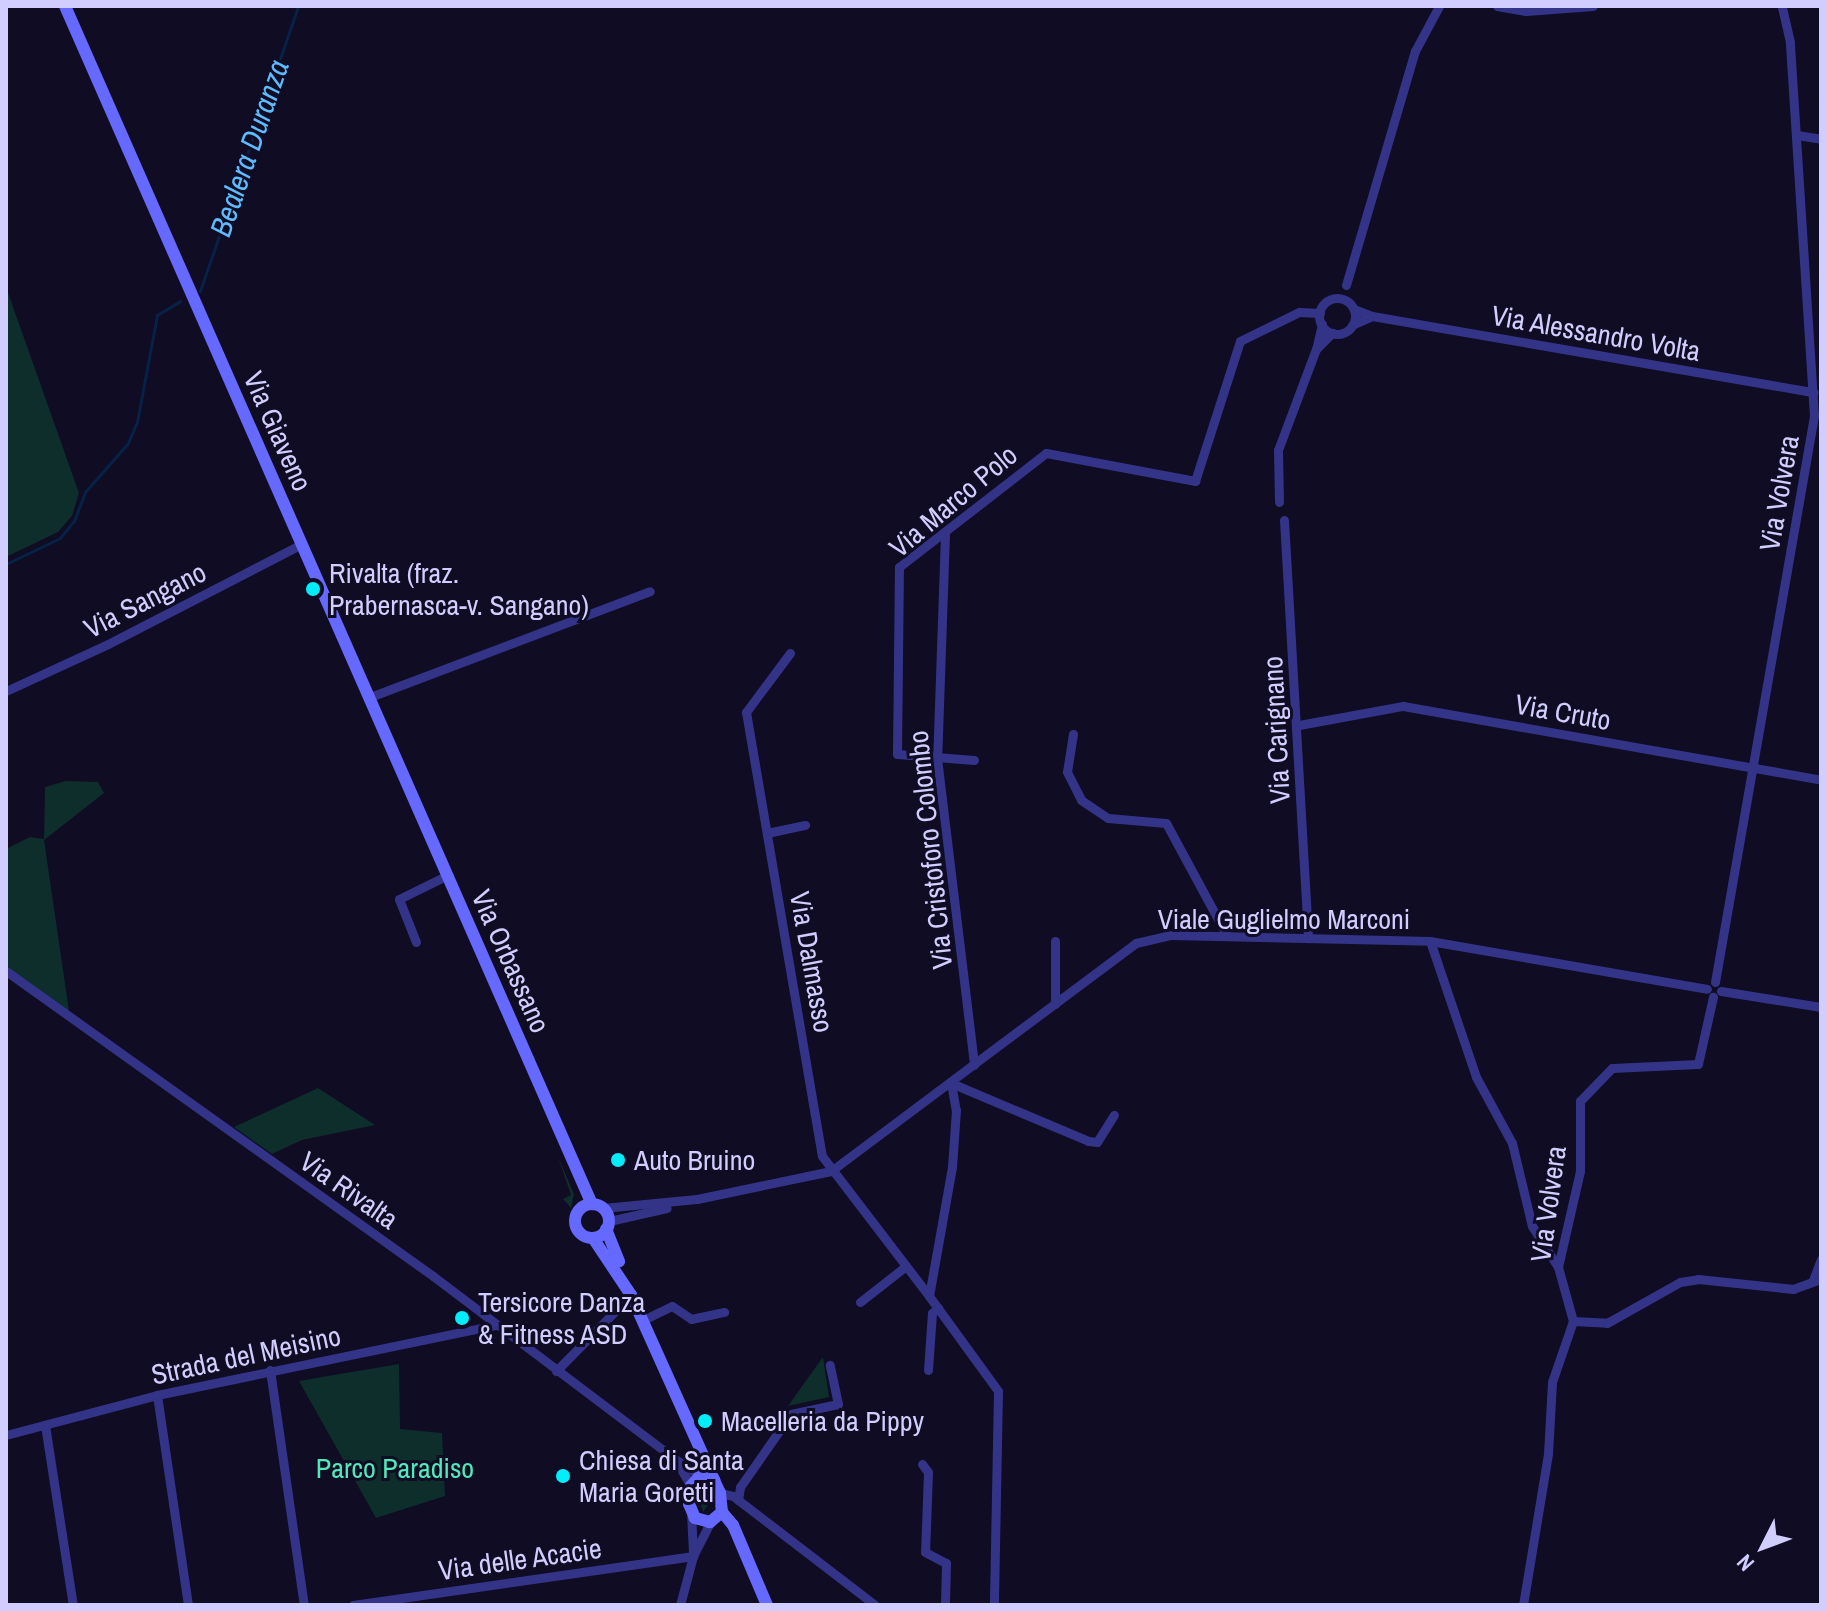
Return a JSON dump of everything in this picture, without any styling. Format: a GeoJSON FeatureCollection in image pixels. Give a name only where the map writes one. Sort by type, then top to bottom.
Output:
{"type":"FeatureCollection","features":[{"type":"Feature","properties":{"kind":"main road","name":"Via Giaveno"},"geometry":{"type":"LineString","coordinates":[[65,6],[448,875]]}},
{"type":"Feature","properties":{"kind":"main road","name":"Via Orbassano"},"geometry":{"type":"LineString","coordinates":[[448,875],[570,1159],[593,1206],[608,1225],[631,1295],[720,1493],[715,1518]]}},
{"type":"Feature","properties":{"kind":"main road","name":"Via Orbassano"},"geometry":{"type":"LineString","coordinates":[[593,1206],[576,1226],[593,1238],[631,1295]]}},
{"type":"Feature","properties":{"kind":"main road"},"geometry":{"type":"LineString","coordinates":[[593,1238],[608,1225]]}},
{"type":"Feature","properties":{"kind":"main road","name":"Via Orbassano"},"geometry":{"type":"LineString","coordinates":[[690,1429],[695,1481],[691,1512]]}},
{"type":"Feature","properties":{"kind":"main road"},"geometry":{"type":"LineString","coordinates":[[695,1481],[714,1480]]}},
{"type":"Feature","properties":{"kind":"main road"},"geometry":{"type":"LineString","coordinates":[[691,1512],[715,1518],[737,1539],[767,1605]]}},
{"type":"Feature","properties":{"kind":"street"},"geometry":{"type":"LineString","coordinates":[[1279,502],[1278,450],[1316,349],[1322,324],[1320,313],[1346,285],[1415,51],[1439,6]]}},
{"type":"Feature","properties":{"kind":"street"},"geometry":{"type":"LineString","coordinates":[[1497,6],[1526,11],[1593,6]]}},
{"type":"Feature","properties":{"kind":"street","name":"Via Volvera"},"geometry":{"type":"LineString","coordinates":[[1573,1321],[1558,1267],[1580,1171],[1582,1096],[1612,1068],[1698,1064],[1714,990],[1808,460],[1814,392],[1797,135],[1782,6]]}},
{"type":"Feature","properties":{"kind":"street"},"geometry":{"type":"LineString","coordinates":[[1797,135],[1821,139]]}},
{"type":"Feature","properties":{"kind":"street"},"geometry":{"type":"LineString","coordinates":[[1346,285],[1352,325]]}},
{"type":"Feature","properties":{"kind":"street"},"geometry":{"type":"LineString","coordinates":[[1337,298],[1351,305]]}},
{"type":"Feature","properties":{"kind":"street","name":"Via Alessandro Volta"},"geometry":{"type":"LineString","coordinates":[[1351,305],[1372,316],[1814,392]]}},
{"type":"Feature","properties":{"kind":"street","name":"Via Marco Polo"},"geometry":{"type":"LineString","coordinates":[[974,760],[897,754],[897,574],[1046,453],[1195,481],[1240,341],[1299,312],[1320,313]]}},
{"type":"Feature","properties":{"kind":"street"},"geometry":{"type":"LineString","coordinates":[[1316,349],[1332,333],[1372,316]]}},
{"type":"Feature","properties":{"kind":"street"},"geometry":{"type":"LineString","coordinates":[[1322,324],[1332,333]]}},
{"type":"Feature","properties":{"kind":"street","name":"Via Carignano"},"geometry":{"type":"LineString","coordinates":[[1284,520],[1299,725],[1308,938]]}},
{"type":"Feature","properties":{"kind":"street","name":"Via Cristoforo Colombo"},"geometry":{"type":"LineString","coordinates":[[945,534],[937,758],[974,1065]]}},
{"type":"Feature","properties":{"kind":"street","name":"Via Sangano"},"geometry":{"type":"LineString","coordinates":[[6,691],[302,544]]}},
{"type":"Feature","properties":{"kind":"street"},"geometry":{"type":"LineString","coordinates":[[370,697],[650,591]]}},
{"type":"Feature","properties":{"kind":"street","name":"Via Dalmasso"},"geometry":{"type":"LineString","coordinates":[[790,653],[746,712],[822,1156],[998,1391],[994,1605]]}},
{"type":"Feature","properties":{"kind":"street","name":"Via Cruto"},"geometry":{"type":"LineString","coordinates":[[1299,725],[1403,706],[1821,780]]}},
{"type":"Feature","properties":{"kind":"street"},"geometry":{"type":"LineString","coordinates":[[1073,734],[1067,772],[1081,800],[1108,818],[1166,823],[1227,936]]}},
{"type":"Feature","properties":{"kind":"street"},"geometry":{"type":"LineString","coordinates":[[767,833],[805,825]]}},
{"type":"Feature","properties":{"kind":"street","name":"Via Orbassano"},"geometry":{"type":"LineString","coordinates":[[416,942],[399,899],[448,875]]}},
{"type":"Feature","properties":{"kind":"street","name":"Viale Guglielmo Marconi"},"geometry":{"type":"LineString","coordinates":[[608,1225],[697,1199],[831,1171],[1136,943],[1171,935],[1430,941],[1821,1007]]}},
{"type":"Feature","properties":{"kind":"street"},"geometry":{"type":"LineString","coordinates":[[1055,941],[1055,1004]]}},
{"type":"Feature","properties":{"kind":"street"},"geometry":{"type":"LineString","coordinates":[[1430,941],[1476,1077],[1512,1143],[1532,1226],[1558,1267]]}},
{"type":"Feature","properties":{"kind":"street","name":"Via Rivalta"},"geometry":{"type":"LineString","coordinates":[[6,971],[495,1325],[675,1459],[695,1481]]}},
{"type":"Feature","properties":{"kind":"street"},"geometry":{"type":"LineString","coordinates":[[951,1083],[1088,1141],[1097,1142],[1114,1115]]}},
{"type":"Feature","properties":{"kind":"street"},"geometry":{"type":"LineString","coordinates":[[929,1296],[952,1167],[956,1110],[951,1083]]}},
{"type":"Feature","properties":{"kind":"street","name":"Viale Guglielmo Marconi"},"geometry":{"type":"LineString","coordinates":[[593,1206],[697,1199]]}},
{"type":"Feature","properties":{"kind":"street"},"geometry":{"type":"LineString","coordinates":[[1523,1605],[1546,1465],[1552,1382],[1573,1321],[1607,1323],[1689,1281],[1717,1278],[1793,1289],[1817,1280],[1821,1259]]}},
{"type":"Feature","properties":{"kind":"street"},"geometry":{"type":"LineString","coordinates":[[860,1302],[906,1266]]}},
{"type":"Feature","properties":{"kind":"street"},"geometry":{"type":"LineString","coordinates":[[556,1371],[631,1295]]}},
{"type":"Feature","properties":{"kind":"street"},"geometry":{"type":"LineString","coordinates":[[643,1320],[672,1306],[691,1319],[724,1312]]}},
{"type":"Feature","properties":{"kind":"street"},"geometry":{"type":"LineString","coordinates":[[928,1370],[932,1313],[938,1308]]}},
{"type":"Feature","properties":{"kind":"street","name":"Strada del Meisino"},"geometry":{"type":"LineString","coordinates":[[6,1435],[157,1395],[495,1325]]}},
{"type":"Feature","properties":{"kind":"street"},"geometry":{"type":"LineString","coordinates":[[680,1605],[693,1556],[715,1518],[738,1500],[740,1487],[791,1414],[838,1404],[830,1365]]}},
{"type":"Feature","properties":{"kind":"street"},"geometry":{"type":"LineString","coordinates":[[270,1370],[304,1605]]}},
{"type":"Feature","properties":{"kind":"street"},"geometry":{"type":"LineString","coordinates":[[157,1395],[188,1605]]}},
{"type":"Feature","properties":{"kind":"street"},"geometry":{"type":"LineString","coordinates":[[45,1425],[73,1605]]}},
{"type":"Feature","properties":{"kind":"street"},"geometry":{"type":"LineString","coordinates":[[922,1464],[928,1472],[925,1552],[946,1563],[945,1605]]}},
{"type":"Feature","properties":{"kind":"street"},"geometry":{"type":"LineString","coordinates":[[720,1493],[738,1500],[875,1605]]}},
{"type":"Feature","properties":{"kind":"street"},"geometry":{"type":"LineString","coordinates":[[691,1512],[693,1556]]}},
{"type":"Feature","properties":{"kind":"street","name":"Via delle Acacie"},"geometry":{"type":"LineString","coordinates":[[353,1605],[693,1556]]}},
{"type":"Feature","properties":{"kind":"green space"},"geometry":{"type":"Polygon","coordinates":[[[6,287],[79,493],[72,516],[58,532],[6,557],[6,287]]]}},
{"type":"Feature","properties":{"kind":"green space"},"geometry":{"type":"Polygon","coordinates":[[[66,781],[98,782],[104,793],[44,840],[69,1011],[6,966],[6,849],[30,837],[44,839],[45,787],[66,781]]]}},
{"type":"Feature","properties":{"kind":"green space"},"geometry":{"type":"Polygon","coordinates":[[[318,1088],[375,1125],[302,1140],[272,1154],[234,1127],[318,1088]]]}},
{"type":"Feature","properties":{"kind":"green space"},"geometry":{"type":"Polygon","coordinates":[[[558,1157],[574,1194],[571,1208],[563,1199],[571,1195],[558,1157]]]}},
{"type":"Feature","properties":{"kind":"green space"},"geometry":{"type":"Polygon","coordinates":[[[823,1357],[829,1397],[788,1406],[823,1357]]]}},
{"type":"Feature","properties":{"kind":"green space","name":"Parco Paradiso"},"geometry":{"type":"Polygon","coordinates":[[[399,1364],[400,1429],[442,1433],[445,1496],[376,1518],[299,1381],[399,1364]]]}},
{"type":"Feature","properties":{"kind":"green space"},"geometry":{"type":"Polygon","coordinates":[[[705,1482],[711,1501],[703,1512],[697,1493],[705,1482]]]}},
{"type":"Feature","properties":{"kind":"waterway","name":"Bealera Duranza"},"geometry":{"type":"LineString","coordinates":[[200,291],[298,6]]}},
{"type":"Feature","properties":{"kind":"waterway","name":"Bealera Duranza"},"geometry":{"type":"LineString","coordinates":[[6,564],[60,538],[74,521],[85,492],[128,443],[137,422],[157,315],[180,301]]}},
{"type":"Feature","properties":{"kind":"place","name":"Rivalta (fraz. Prabernasca-v. Sangano)"},"geometry":{"type":"Point","coordinates":[313,589]}},
{"type":"Feature","properties":{"kind":"place","name":"Auto Bruino"},"geometry":{"type":"Point","coordinates":[618,1160]}},
{"type":"Feature","properties":{"kind":"place","name":"Tersicore Danza & Fitness ASD"},"geometry":{"type":"Point","coordinates":[462,1318]}},
{"type":"Feature","properties":{"kind":"place","name":"Macelleria da Pippy"},"geometry":{"type":"Point","coordinates":[705,1421]}},
{"type":"Feature","properties":{"kind":"place","name":"Chiesa di Santa Maria Goretti"},"geometry":{"type":"Point","coordinates":[563,1476]}}]}
